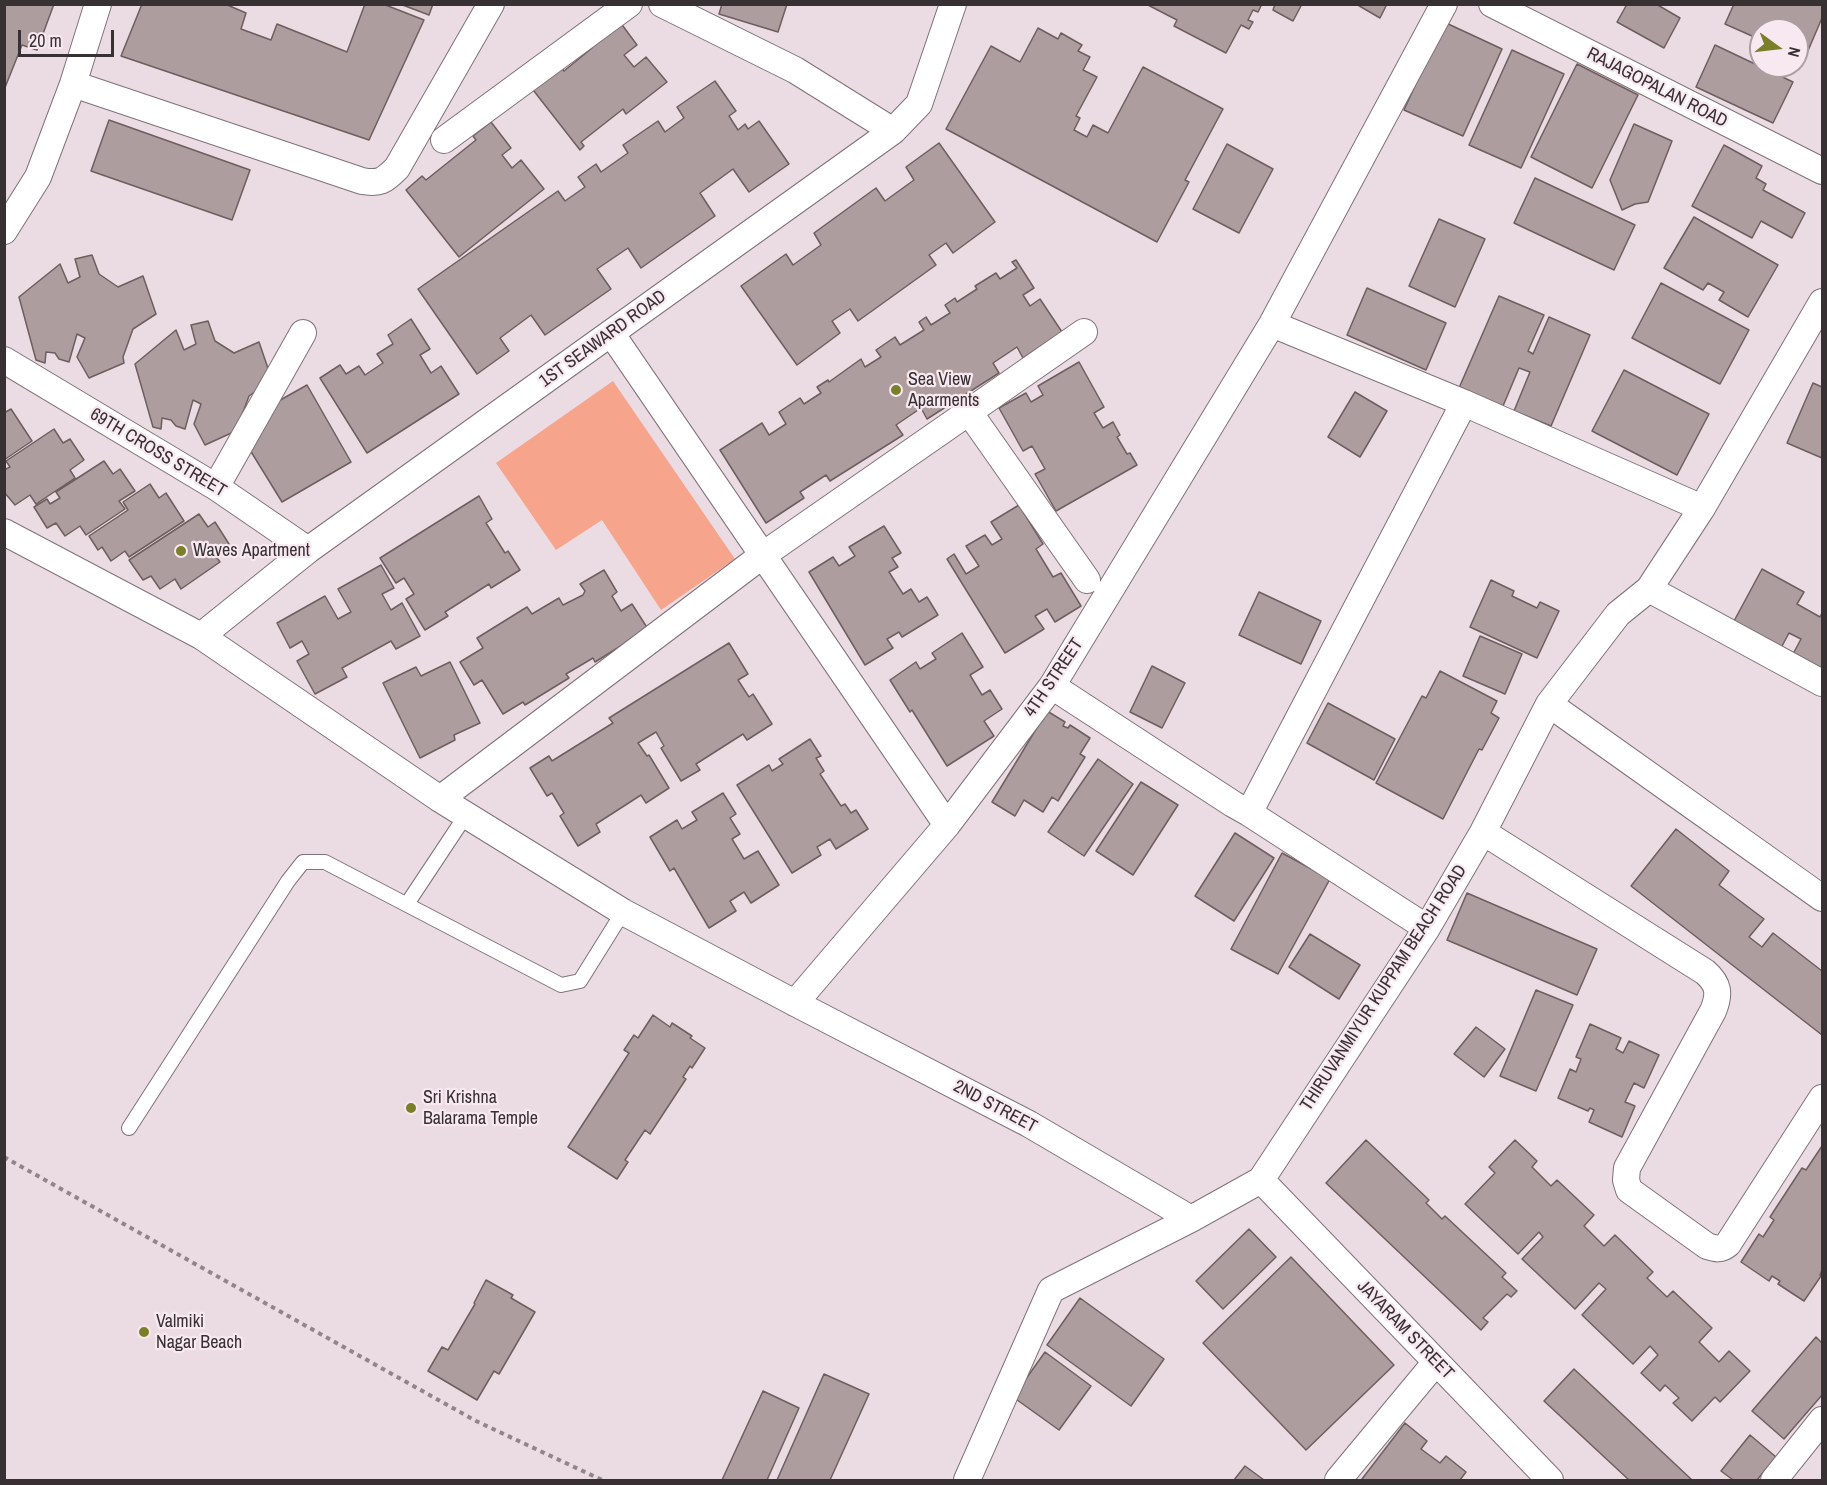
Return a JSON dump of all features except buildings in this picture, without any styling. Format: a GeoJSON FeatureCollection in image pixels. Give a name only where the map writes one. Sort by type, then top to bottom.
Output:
{"type":"FeatureCollection","features":[{"type":"Feature","properties":{"kind":"street"},"geometry":{"type":"LineString","coordinates":[[4,231],[38,177],[74,84],[98,4]]}},
{"type":"Feature","properties":{"kind":"street"},"geometry":{"type":"LineString","coordinates":[[74,84],[376,184],[386,179],[397,168],[491,4]]}},
{"type":"Feature","properties":{"kind":"street"},"geometry":{"type":"LineString","coordinates":[[444,140],[629,4]]}},
{"type":"Feature","properties":{"kind":"street"},"geometry":{"type":"LineString","coordinates":[[662,4],[795,70],[893,131]]}},
{"type":"Feature","properties":{"kind":"street","name":"1ST SEAWARD ROAD"},"geometry":{"type":"LineString","coordinates":[[201,636],[308,550],[893,131],[920,104],[953,4]]}},
{"type":"Feature","properties":{"kind":"street","name":"4TH STREET"},"geometry":{"type":"LineString","coordinates":[[795,1004],[947,825],[1052,686],[1272,324],[1444,4]]}},
{"type":"Feature","properties":{"kind":"street","name":"RAJAGOPALAN ROAD"},"geometry":{"type":"LineString","coordinates":[[1492,4],[1822,171]]}},
{"type":"Feature","properties":{"kind":"street","name":"THIRUVANMIYUR KUPPAM BEACH ROAD"},"geometry":{"type":"LineString","coordinates":[[967,1480],[1051,1290],[1191,1219],[1261,1180],[1427,928],[1483,832],[1549,704],[1618,614],[1649,590],[1702,508],[1822,302]]}},
{"type":"Feature","properties":{"kind":"street"},"geometry":{"type":"LineString","coordinates":[[1272,324],[1464,403],[1702,508]]}},
{"type":"Feature","properties":{"kind":"street"},"geometry":{"type":"LineString","coordinates":[[440,799],[763,555],[1084,332]]}},
{"type":"Feature","properties":{"kind":"street"},"geometry":{"type":"LineString","coordinates":[[216,487],[303,333]]}},
{"type":"Feature","properties":{"kind":"street"},"geometry":{"type":"LineString","coordinates":[[611,333],[947,825]]}},
{"type":"Feature","properties":{"kind":"street","name":"69TH CROSS STREET"},"geometry":{"type":"LineString","coordinates":[[4,360],[216,487],[308,550]]}},
{"type":"Feature","properties":{"kind":"street"},"geometry":{"type":"LineString","coordinates":[[1250,813],[1464,403]]}},
{"type":"Feature","properties":{"kind":"street"},"geometry":{"type":"LineString","coordinates":[[969,412],[1087,580]]}},
{"type":"Feature","properties":{"kind":"street","name":"2ND STREET"},"geometry":{"type":"LineString","coordinates":[[4,531],[201,636],[440,799],[623,912],[795,1004],[1029,1124],[1191,1219]]}},
{"type":"Feature","properties":{"kind":"street"},"geometry":{"type":"LineString","coordinates":[[1649,590],[1822,683]]}},
{"type":"Feature","properties":{"kind":"street"},"geometry":{"type":"LineString","coordinates":[[1052,686],[1427,928]]}},
{"type":"Feature","properties":{"kind":"street"},"geometry":{"type":"LineString","coordinates":[[1549,704],[1822,898]]}},
{"type":"Feature","properties":{"kind":"street"},"geometry":{"type":"LineString","coordinates":[[1483,832],[1705,972],[1714,980],[1717,1001],[1713,1011],[1627,1168],[1626,1180],[1629,1190],[1707,1246],[1722,1249],[1728,1244],[1822,1098]]}},
{"type":"Feature","properties":{"kind":"street","name":"JAYARAM STREET"},"geometry":{"type":"LineString","coordinates":[[1261,1180],[1550,1480]]}},
{"type":"Feature","properties":{"kind":"street"},"geometry":{"type":"LineString","coordinates":[[1338,1480],[1436,1362]]}},
{"type":"Feature","properties":{"kind":"street"},"geometry":{"type":"LineString","coordinates":[[1774,1480],[1822,1420]]}},
{"type":"Feature","properties":{"kind":"lane"},"geometry":{"type":"LineString","coordinates":[[407,904],[466,815]]}},
{"type":"Feature","properties":{"kind":"lane"},"geometry":{"type":"LineString","coordinates":[[129,1128],[288,881],[303,862],[325,862],[561,985],[580,981],[623,912]]}},
{"type":"Feature","properties":{"kind":"path"},"geometry":{"type":"LineString","coordinates":[[4,1157],[476,1421],[602,1480]]}},
{"type":"Feature","properties":{"kind":"shaded area"},"geometry":{"type":"Polygon","coordinates":[[[613,381],[735,559],[661,610],[602,520],[556,550],[496,463],[613,381]]]}},
{"type":"Feature","properties":{"kind":"place","name":"Sea View Aparments"},"geometry":{"type":"Point","coordinates":[896,390]}},
{"type":"Feature","properties":{"kind":"place","name":"Waves Apartment"},"geometry":{"type":"Point","coordinates":[181,551]}},
{"type":"Feature","properties":{"kind":"place","name":"Sri Krishna Balarama Temple"},"geometry":{"type":"Point","coordinates":[411,1108]}},
{"type":"Feature","properties":{"kind":"place","name":"Valmiki Nagar Beach"},"geometry":{"type":"Point","coordinates":[144,1332]}}]}
